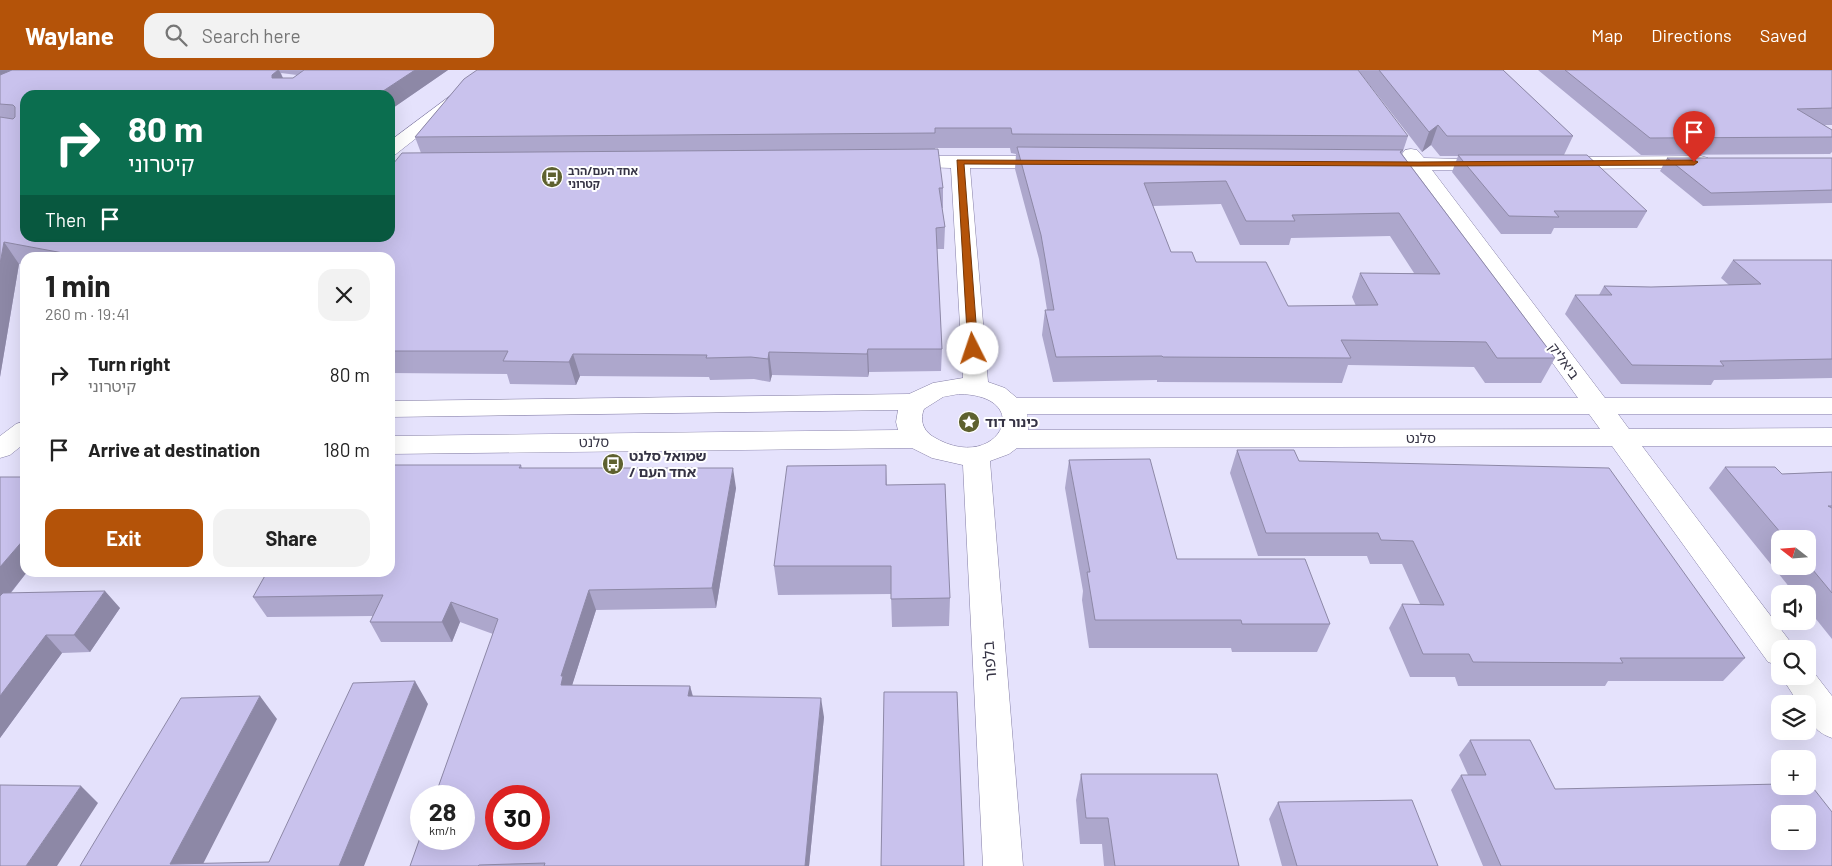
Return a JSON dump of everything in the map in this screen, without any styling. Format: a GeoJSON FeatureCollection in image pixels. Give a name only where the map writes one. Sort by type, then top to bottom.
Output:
{"type":"FeatureCollection","features":[{"type":"Feature","properties":{"kind":"street"},"geometry":{"type":"LineString","coordinates":[[395,158],[495,70]]}},
{"type":"Feature","properties":{"kind":"street","name":"ביאליק"},"geometry":{"type":"LineString","coordinates":[[1395,133],[1771,640]]}},
{"type":"Feature","properties":{"kind":"street"},"geometry":{"type":"LineString","coordinates":[[960,161],[976,387]]}},
{"type":"Feature","properties":{"kind":"street"},"geometry":{"type":"LineString","coordinates":[[880,162],[1069,162]]}},
{"type":"Feature","properties":{"kind":"street"},"geometry":{"type":"LineString","coordinates":[[1536,163],[1714,162]]}},
{"type":"Feature","properties":{"kind":"street"},"geometry":{"type":"LineString","coordinates":[[1348,164],[1507,164]]}},
{"type":"Feature","properties":{"kind":"street"},"geometry":{"type":"LineString","coordinates":[[976,387],[990,391],[1003,398],[1012,406],[1017,417],[1016,428],[1010,439],[1002,446],[976,455],[959,456],[942,453],[928,447],[917,439],[911,430],[909,420],[910,411],[916,402],[927,394],[941,388],[976,387]]}},
{"type":"Feature","properties":{"kind":"street"},"geometry":{"type":"LineString","coordinates":[[395,408],[916,402]]}},
{"type":"Feature","properties":{"kind":"street"},"geometry":{"type":"LineString","coordinates":[[1012,406],[1832,406]]}},
{"type":"Feature","properties":{"kind":"street"},"geometry":{"type":"LineString","coordinates":[[0,449],[20,431]]}},
{"type":"Feature","properties":{"kind":"street","name":"סלנט"},"geometry":{"type":"LineString","coordinates":[[1010,439],[1832,437]]}},
{"type":"Feature","properties":{"kind":"street","name":"סלנט"},"geometry":{"type":"LineString","coordinates":[[395,445],[917,439]]}},
{"type":"Feature","properties":{"kind":"street","name":"בלפור"},"geometry":{"type":"LineString","coordinates":[[976,455],[1003,866]]}},
{"type":"Feature","properties":{"kind":"street"},"geometry":{"type":"LineString","coordinates":[[1805,685],[1832,723]]}},
{"type":"Feature","properties":{"kind":"building"},"geometry":{"type":"Polygon","coordinates":[[[12,70],[278,70],[272,75],[272,78],[293,78],[304,70],[415,70],[385,90],[20,90],[20,242],[395,242],[395,162],[402,153],[938,149],[943,188],[939,188],[945,227],[936,228],[942,349],[868,349],[867,354],[769,352],[768,359],[751,357],[706,358],[707,355],[573,354],[569,362],[503,361],[508,351],[395,351],[395,252],[58,252],[4,242],[0,264],[0,117],[13,119],[15,117],[15,107],[13,105],[0,104],[0,75],[12,70]]]}},
{"type":"Feature","properties":{"kind":"building"},"geometry":{"type":"Polygon","coordinates":[[[477,70],[1358,70],[1408,136],[1012,134],[1011,128],[935,128],[935,133],[415,137],[464,79],[477,70]]]}},
{"type":"Feature","properties":{"kind":"building"},"geometry":{"type":"Polygon","coordinates":[[[1379,70],[1503,70],[1573,136],[1447,136],[1438,125],[1429,132],[1379,70]]]}},
{"type":"Feature","properties":{"kind":"building"},"geometry":{"type":"Polygon","coordinates":[[[1565,70],[1832,70],[1832,108],[1797,109],[1832,130],[1832,137],[1650,138],[1565,70]]]}},
{"type":"Feature","properties":{"kind":"building"},"geometry":{"type":"Polygon","coordinates":[[[1017,147],[1403,150],[1400,152],[1555,358],[1497,358],[1486,342],[1341,340],[1351,358],[1056,357],[1045,310],[1054,310],[1041,235],[1017,147]],[[1226,181],[1144,183],[1171,252],[1192,252],[1196,262],[1266,262],[1288,306],[1378,305],[1360,273],[1440,274],[1399,213],[1292,215],[1295,221],[1246,221],[1226,181]]]}},
{"type":"Feature","properties":{"kind":"building"},"geometry":{"type":"Polygon","coordinates":[[[1458,155],[1587,155],[1647,211],[1554,211],[1559,217],[1509,216],[1458,155]]]}},
{"type":"Feature","properties":{"kind":"building"},"geometry":{"type":"Polygon","coordinates":[[[1667,158],[1832,158],[1832,190],[1711,193],[1667,158]]]}},
{"type":"Feature","properties":{"kind":"building"},"geometry":{"type":"Polygon","coordinates":[[[1733,260],[1832,260],[1832,359],[1720,361],[1724,366],[1632,365],[1575,295],[1612,295],[1604,286],[1651,287],[1761,284],[1733,260]]]}},
{"type":"Feature","properties":{"kind":"building"},"geometry":{"type":"Polygon","coordinates":[[[1237,450],[1294,450],[1299,461],[1609,468],[1745,658],[1620,658],[1623,663],[1473,662],[1469,654],[1423,654],[1402,604],[1444,605],[1413,541],[1381,540],[1378,533],[1266,533],[1237,450]]]}},
{"type":"Feature","properties":{"kind":"building"},"geometry":{"type":"Polygon","coordinates":[[[1150,459],[1177,559],[1305,559],[1330,624],[1242,624],[1241,620],[1095,620],[1087,572],[1090,572],[1069,460],[1150,459]]]}},
{"type":"Feature","properties":{"kind":"building"},"geometry":{"type":"Polygon","coordinates":[[[395,465],[521,465],[519,468],[733,468],[712,588],[589,590],[561,676],[563,676],[561,685],[690,686],[688,696],[821,698],[805,866],[544,866],[545,863],[478,866],[410,866],[416,850],[475,850],[475,785],[439,785],[498,619],[451,602],[442,622],[370,622],[383,595],[253,597],[264,577],[395,577],[395,465]]]}},
{"type":"Feature","properties":{"kind":"building"},"geometry":{"type":"Polygon","coordinates":[[[886,465],[886,485],[945,484],[950,598],[891,599],[891,566],[774,566],[787,466],[886,465]]]}},
{"type":"Feature","properties":{"kind":"building"},"geometry":{"type":"Polygon","coordinates":[[[1725,467],[1775,467],[1782,474],[1832,472],[1832,506],[1828,506],[1832,508],[1832,593],[1816,574],[1816,530],[1778,530],[1725,467]]]}},
{"type":"Feature","properties":{"kind":"building"},"geometry":{"type":"Polygon","coordinates":[[[0,477],[20,477],[20,544],[0,567],[0,477]]]}},
{"type":"Feature","properties":{"kind":"building"},"geometry":{"type":"Polygon","coordinates":[[[105,591],[74,635],[46,635],[0,696],[0,596],[3,593],[105,591]]]}},
{"type":"Feature","properties":{"kind":"building"},"geometry":{"type":"Polygon","coordinates":[[[415,681],[339,866],[80,866],[181,698],[260,696],[170,864],[269,862],[353,683],[415,681]]]}},
{"type":"Feature","properties":{"kind":"building"},"geometry":{"type":"Polygon","coordinates":[[[884,692],[957,692],[964,866],[881,866],[884,692]]]}},
{"type":"Feature","properties":{"kind":"building"},"geometry":{"type":"Polygon","coordinates":[[[1470,740],[1530,740],[1555,789],[1771,784],[1771,795],[1816,795],[1816,792],[1832,812],[1832,866],[1501,866],[1461,775],[1486,775],[1470,740]]]}},
{"type":"Feature","properties":{"kind":"building"},"geometry":{"type":"Polygon","coordinates":[[[1081,774],[1217,774],[1239,866],[1115,866],[1108,818],[1086,818],[1081,774]]]}},
{"type":"Feature","properties":{"kind":"building"},"geometry":{"type":"Polygon","coordinates":[[[0,785],[81,786],[26,866],[0,866],[0,785]]]}},
{"type":"Feature","properties":{"kind":"building"},"geometry":{"type":"Polygon","coordinates":[[[1412,800],[1438,866],[1297,866],[1278,802],[1412,800]]]}},
{"type":"Feature","properties":{"kind":"place","name":"אחד העם/הרב קטרוני"},"geometry":{"type":"Point","coordinates":[552,177]}},
{"type":"Feature","properties":{"kind":"place","name":"כינור דוד"},"geometry":{"type":"Point","coordinates":[969,422]}},
{"type":"Feature","properties":{"kind":"place","name":"שמואל סלנט / אחד העם"},"geometry":{"type":"Point","coordinates":[613,464]}},
{"type":"Feature","properties":{"kind":"route"},"geometry":{"type":"LineString","coordinates":[[973,349],[960,161],[1418,164],[1694,162]]}}]}
